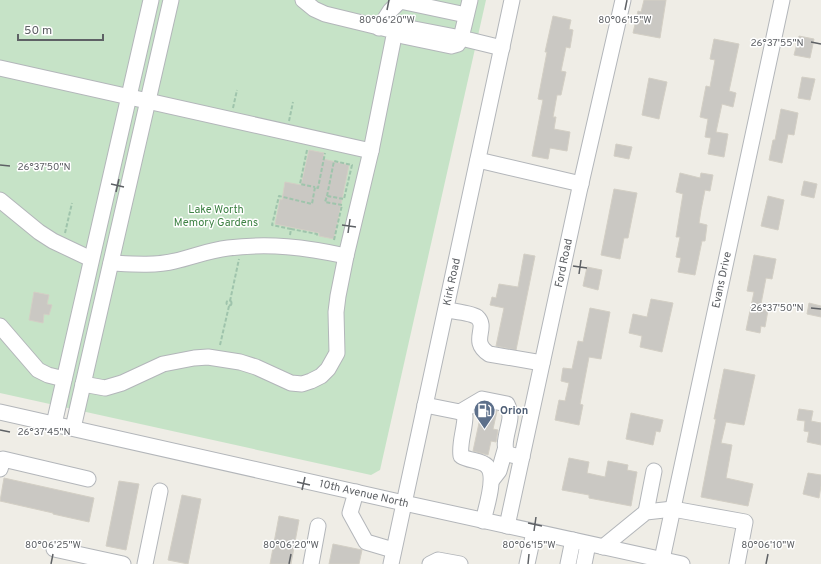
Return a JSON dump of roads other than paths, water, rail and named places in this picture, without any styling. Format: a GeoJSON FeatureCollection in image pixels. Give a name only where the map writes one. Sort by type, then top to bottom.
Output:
{"type":"FeatureCollection","features":[{"type":"Feature","properties":{"kind":"street"},"geometry":{"type":"LineString","coordinates":[[54,424],[151,0]]}},
{"type":"Feature","properties":{"kind":"street"},"geometry":{"type":"LineString","coordinates":[[73,428],[171,0]]}},
{"type":"Feature","properties":{"kind":"street"},"geometry":{"type":"LineString","coordinates":[[303,0],[314,9],[325,14],[395,31],[402,36],[451,46],[458,44],[461,38],[470,0]]}},
{"type":"Feature","properties":{"kind":"street","name":"Kirk Road"},"geometry":{"type":"LineString","coordinates":[[392,557],[512,0]]}},
{"type":"Feature","properties":{"kind":"street","name":"Ford Road"},"geometry":{"type":"LineString","coordinates":[[507,526],[581,184],[623,0]]}},
{"type":"Feature","properties":{"kind":"street","name":"Evans Drive"},"geometry":{"type":"LineString","coordinates":[[662,562],[782,0]]}},
{"type":"Feature","properties":{"kind":"street"},"geometry":{"type":"LineString","coordinates":[[380,28],[390,11],[400,1],[466,15]]}},
{"type":"Feature","properties":{"kind":"street"},"geometry":{"type":"LineString","coordinates":[[83,384],[105,388],[122,383],[163,364],[194,358],[217,358],[240,362],[256,367],[291,383],[302,384],[311,382],[321,376],[328,369],[337,352],[336,312],[338,296],[371,150],[395,31]]}},
{"type":"Feature","properties":{"kind":"street"},"geometry":{"type":"LineString","coordinates":[[461,38],[502,48]]}},
{"type":"Feature","properties":{"kind":"street"},"geometry":{"type":"LineString","coordinates":[[0,68],[371,150]]}},
{"type":"Feature","properties":{"kind":"street"},"geometry":{"type":"LineString","coordinates":[[478,160],[581,184]]}},
{"type":"Feature","properties":{"kind":"street"},"geometry":{"type":"LineString","coordinates":[[0,200],[39,232],[62,246],[92,259]]}},
{"type":"Feature","properties":{"kind":"street"},"geometry":{"type":"LineString","coordinates":[[111,263],[138,264],[174,261],[214,249],[242,246],[288,246],[308,248],[346,256]]}},
{"type":"Feature","properties":{"kind":"street"},"geometry":{"type":"LineString","coordinates":[[446,310],[471,315],[477,318],[482,324],[479,342],[482,349],[489,354],[542,363]]}},
{"type":"Feature","properties":{"kind":"street"},"geometry":{"type":"LineString","coordinates":[[0,326],[38,370],[48,375],[64,379]]}},
{"type":"Feature","properties":{"kind":"street"},"geometry":{"type":"LineString","coordinates":[[460,412],[482,399],[507,404],[510,417],[505,450],[499,472],[492,480]]}},
{"type":"Feature","properties":{"kind":"street"},"geometry":{"type":"LineString","coordinates":[[425,405],[460,412],[465,416],[460,451],[461,456],[467,460],[487,466],[492,480],[483,521]]}},
{"type":"Feature","properties":{"kind":"street","name":"10th Avenue North"},"geometry":{"type":"LineString","coordinates":[[0,412],[573,540],[662,562],[682,564]]}},
{"type":"Feature","properties":{"kind":"street"},"geometry":{"type":"LineString","coordinates":[[505,450],[508,454],[522,457]]}},
{"type":"Feature","properties":{"kind":"street"},"geometry":{"type":"LineString","coordinates":[[0,469],[3,459],[88,479]]}},
{"type":"Feature","properties":{"kind":"street"},"geometry":{"type":"LineString","coordinates":[[646,512],[654,470]]}},
{"type":"Feature","properties":{"kind":"street"},"geometry":{"type":"LineString","coordinates":[[145,564],[160,491]]}},
{"type":"Feature","properties":{"kind":"street"},"geometry":{"type":"LineString","coordinates":[[356,492],[350,513],[366,542],[392,557]]}},
{"type":"Feature","properties":{"kind":"street"},"geometry":{"type":"LineString","coordinates":[[603,547],[646,512],[673,509],[745,522],[737,564]]}},
{"type":"Feature","properties":{"kind":"street"},"geometry":{"type":"LineString","coordinates":[[311,564],[318,526]]}},
{"type":"Feature","properties":{"kind":"street"},"geometry":{"type":"LineString","coordinates":[[527,564],[534,532]]}},
{"type":"Feature","properties":{"kind":"street"},"geometry":{"type":"LineString","coordinates":[[568,564],[573,540]]}},
{"type":"Feature","properties":{"kind":"street"},"geometry":{"type":"LineString","coordinates":[[584,564],[588,544]]}},
{"type":"Feature","properties":{"kind":"street"},"geometry":{"type":"LineString","coordinates":[[54,549],[123,564]]}},
{"type":"Feature","properties":{"kind":"street"},"geometry":{"type":"LineString","coordinates":[[430,564],[438,560],[460,564]]}},
{"type":"Feature","properties":{"kind":"place","name":"Orion"},"geometry":{"type":"Point","coordinates":[485,430]}},
{"type":"Feature","properties":{"kind":"park label","name":"Lake Worth Memory Gardens"},"geometry":{"type":"Point","coordinates":[216,216]}}]}
